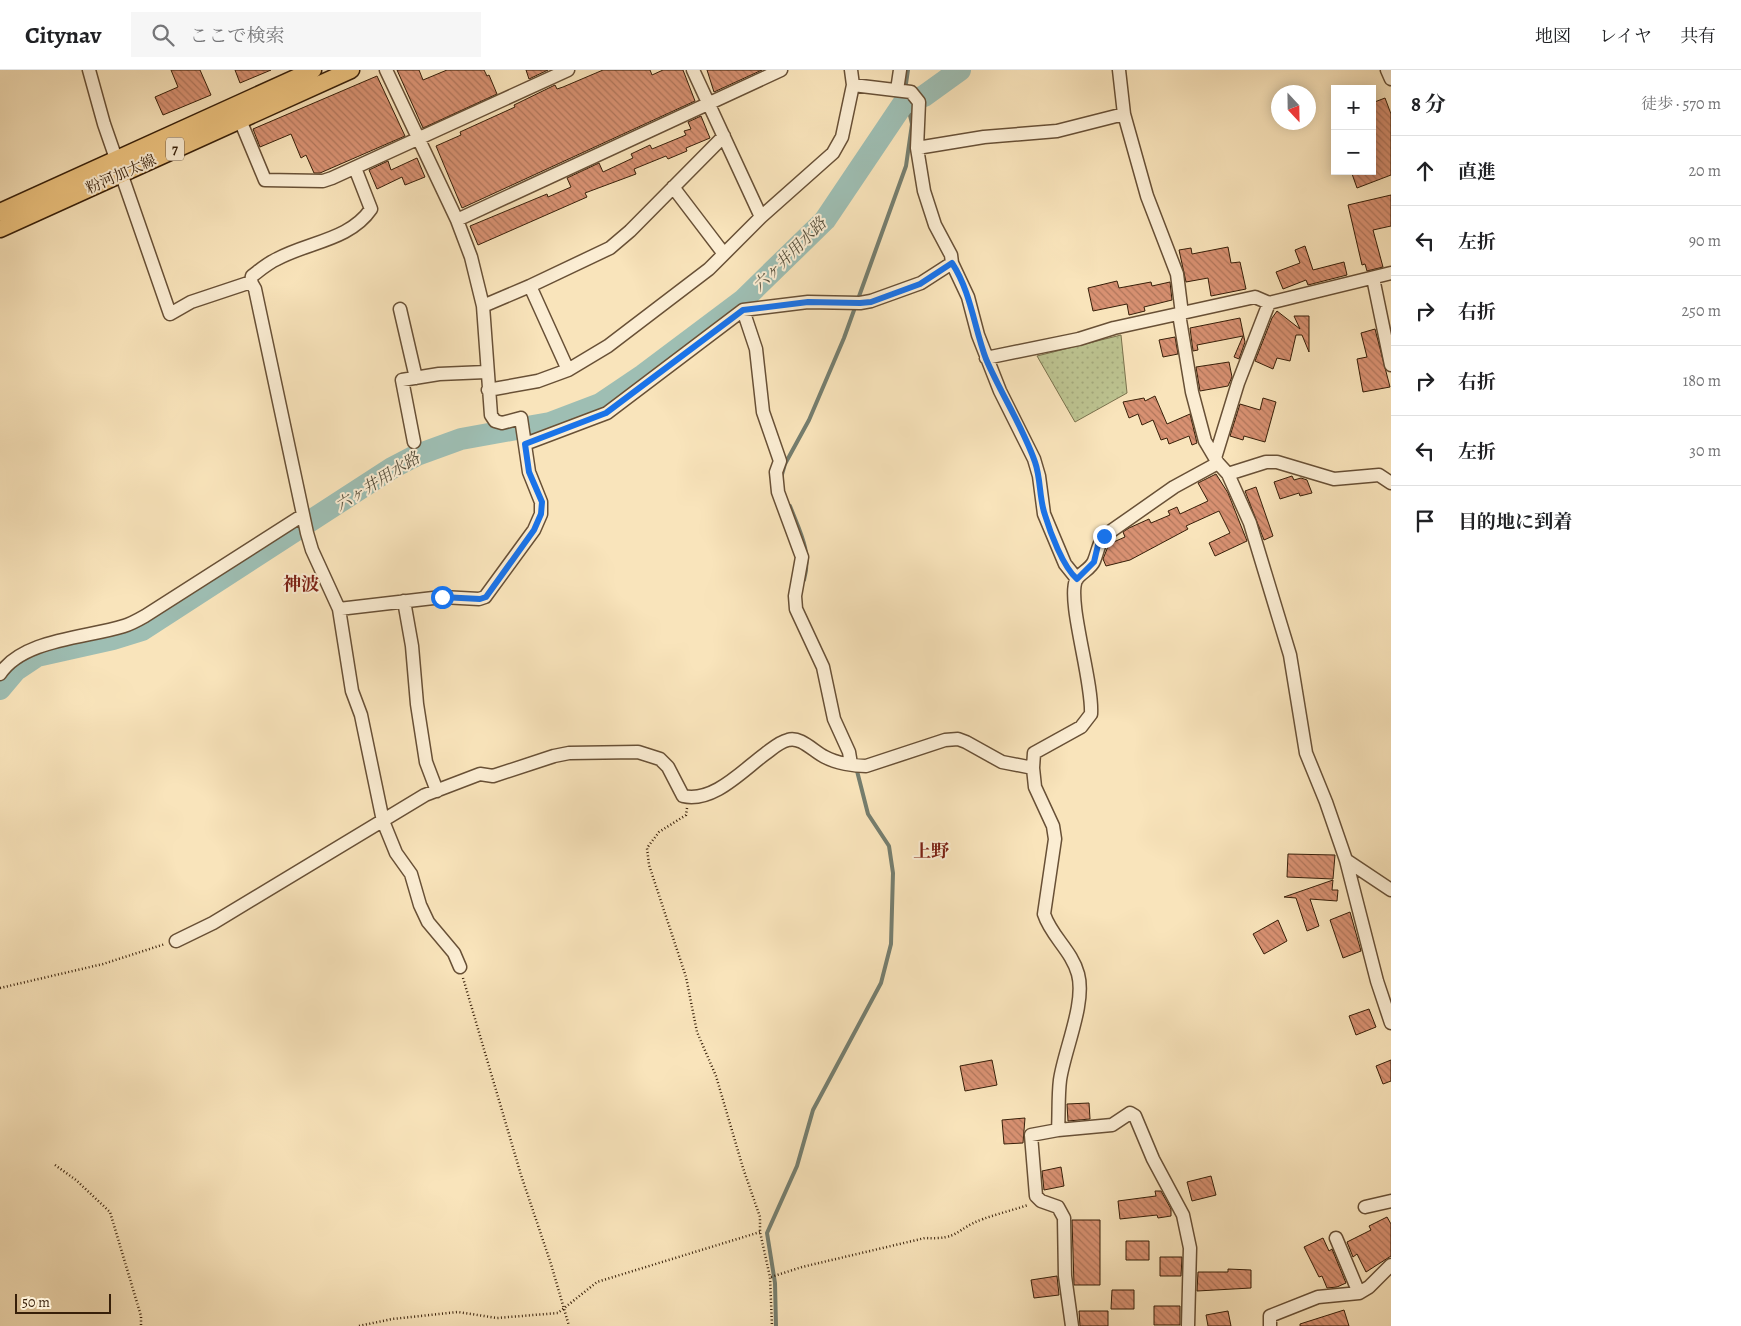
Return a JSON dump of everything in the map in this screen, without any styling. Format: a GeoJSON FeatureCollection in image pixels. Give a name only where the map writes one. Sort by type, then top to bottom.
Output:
{"type":"FeatureCollection","features":[{"type":"Feature","properties":{"kind":"main road","name":"粉河加太線"},"geometry":{"type":"LineString","coordinates":[[0,229],[119,166],[314,70]]}},
{"type":"Feature","properties":{"kind":"main road","name":"粉河加太線"},"geometry":{"type":"LineString","coordinates":[[0,212],[240,120],[351,70]]}},
{"type":"Feature","properties":{"kind":"street"},"geometry":{"type":"LineString","coordinates":[[89,70],[119,166],[170,314],[191,302],[251,282]]}},
{"type":"Feature","properties":{"kind":"street"},"geometry":{"type":"LineString","coordinates":[[339,609],[442,597],[480,599],[486,597],[534,530],[541,514],[542,502],[529,472],[521,418],[502,423],[495,421],[491,415],[486,372],[483,306],[471,257],[457,220],[386,70]]}},
{"type":"Feature","properties":{"kind":"street"},"geometry":{"type":"LineString","coordinates":[[240,120],[265,180],[323,181],[418,140],[568,70]]}},
{"type":"Feature","properties":{"kind":"street"},"geometry":{"type":"LineString","coordinates":[[693,70],[762,217]]}},
{"type":"Feature","properties":{"kind":"street"},"geometry":{"type":"LineString","coordinates":[[457,220],[781,70]]}},
{"type":"Feature","properties":{"kind":"street"},"geometry":{"type":"LineString","coordinates":[[488,390],[538,381],[568,370],[608,346],[724,254],[833,153],[842,137],[853,85],[851,70]]}},
{"type":"Feature","properties":{"kind":"street"},"geometry":{"type":"LineString","coordinates":[[900,70],[909,94],[924,191],[935,224],[951,255],[952,263],[968,297],[986,358],[1034,459],[1040,476],[1044,514],[1066,564],[1077,579],[1076,609],[1088,672],[1091,714],[1081,726],[1034,753],[1033,768],[1035,787],[1053,826],[1055,839],[1044,914],[1048,925],[1063,942],[1078,974],[1079,987],[1074,1030],[1060,1080],[1058,1130]]}},
{"type":"Feature","properties":{"kind":"street"},"geometry":{"type":"LineString","coordinates":[[1119,70],[1124,114],[1147,196],[1177,274],[1180,314],[1192,392],[1205,440],[1228,474],[1250,523],[1290,654],[1306,753],[1326,802],[1346,860],[1377,982],[1391,1023]]}},
{"type":"Feature","properties":{"kind":"street"},"geometry":{"type":"LineString","coordinates":[[1387,70],[1391,79]]}},
{"type":"Feature","properties":{"kind":"street"},"geometry":{"type":"LineString","coordinates":[[853,85],[909,94]]}},
{"type":"Feature","properties":{"kind":"street"},"geometry":{"type":"LineString","coordinates":[[917,148],[984,137],[1057,132],[1124,114]]}},
{"type":"Feature","properties":{"kind":"street"},"geometry":{"type":"LineString","coordinates":[[483,306],[610,248],[724,136]]}},
{"type":"Feature","properties":{"kind":"street"},"geometry":{"type":"LineString","coordinates":[[355,168],[371,210],[364,220],[324,241],[277,258],[252,276],[251,282],[255,289],[307,533],[312,550],[339,609],[352,691],[361,715],[383,821],[396,853],[412,874],[420,906],[428,922],[454,953],[460,967]]}},
{"type":"Feature","properties":{"kind":"street"},"geometry":{"type":"LineString","coordinates":[[673,187],[724,254]]}},
{"type":"Feature","properties":{"kind":"street"},"geometry":{"type":"LineString","coordinates":[[524,435],[606,413],[743,310],[808,302],[856,303],[920,284],[952,263]]}},
{"type":"Feature","properties":{"kind":"street"},"geometry":{"type":"LineString","coordinates":[[986,358],[1079,340],[1114,328],[1255,297],[1269,303],[1391,274]]}},
{"type":"Feature","properties":{"kind":"street"},"geometry":{"type":"LineString","coordinates":[[1373,278],[1391,365]]}},
{"type":"Feature","properties":{"kind":"street"},"geometry":{"type":"LineString","coordinates":[[530,286],[568,370]]}},
{"type":"Feature","properties":{"kind":"street"},"geometry":{"type":"LineString","coordinates":[[1077,579],[1094,562],[1098,545],[1104,536],[1174,487],[1217,460],[1238,383],[1269,303]]}},
{"type":"Feature","properties":{"kind":"street"},"geometry":{"type":"LineString","coordinates":[[400,309],[416,378]]}},
{"type":"Feature","properties":{"kind":"street"},"geometry":{"type":"LineString","coordinates":[[743,310],[756,349],[763,412],[780,461],[776,472],[778,492],[802,557],[795,596],[796,609],[823,667],[834,719],[854,765]]}},
{"type":"Feature","properties":{"kind":"street"},"geometry":{"type":"LineString","coordinates":[[414,442],[402,380],[439,374],[486,372]]}},
{"type":"Feature","properties":{"kind":"street"},"geometry":{"type":"LineString","coordinates":[[1228,474],[1266,462],[1277,462],[1334,479],[1379,475],[1391,483]]}},
{"type":"Feature","properties":{"kind":"street"},"geometry":{"type":"LineString","coordinates":[[0,674],[7,662],[29,650],[126,626],[303,518]]}},
{"type":"Feature","properties":{"kind":"street"},"geometry":{"type":"LineString","coordinates":[[404,601],[412,646],[417,704],[426,762],[437,791]]}},
{"type":"Feature","properties":{"kind":"street"},"geometry":{"type":"LineString","coordinates":[[176,941],[213,923],[383,821],[437,791],[480,774],[493,776],[554,756],[569,753],[638,752],[660,759],[668,767],[682,796],[692,799],[721,788],[778,744],[789,739],[798,740],[826,758],[866,766],[945,740],[958,739],[1002,762],[1033,768]]}},
{"type":"Feature","properties":{"kind":"street"},"geometry":{"type":"LineString","coordinates":[[1346,860],[1391,890]]}},
{"type":"Feature","properties":{"kind":"street"},"geometry":{"type":"LineString","coordinates":[[1072,1326],[1065,1276],[1064,1218],[1058,1207],[1041,1201],[1034,1190],[1031,1135],[1058,1130],[1100,1128],[1112,1125],[1130,1113],[1135,1116],[1153,1158],[1183,1215],[1190,1248],[1188,1326]]}},
{"type":"Feature","properties":{"kind":"street"},"geometry":{"type":"LineString","coordinates":[[1366,1207],[1391,1201]]}},
{"type":"Feature","properties":{"kind":"street"},"geometry":{"type":"LineString","coordinates":[[1336,1238],[1359,1292]]}},
{"type":"Feature","properties":{"kind":"street"},"geometry":{"type":"LineString","coordinates":[[1270,1326],[1270,1316],[1318,1297],[1359,1292],[1369,1287],[1391,1265]]}},
{"type":"Feature","properties":{"kind":"path"},"geometry":{"type":"LineString","coordinates":[[688,798],[686,815],[659,832],[648,848],[649,865],[686,977],[697,1032],[716,1076],[743,1168],[760,1217],[760,1232],[771,1277],[772,1326]]}},
{"type":"Feature","properties":{"kind":"path"},"geometry":{"type":"LineString","coordinates":[[0,988],[103,964],[176,941]]}},
{"type":"Feature","properties":{"kind":"path"},"geometry":{"type":"LineString","coordinates":[[460,967],[521,1175],[569,1326]]}},
{"type":"Feature","properties":{"kind":"path"},"geometry":{"type":"LineString","coordinates":[[55,1165],[76,1180],[110,1212],[141,1316],[141,1326]]}},
{"type":"Feature","properties":{"kind":"path"},"geometry":{"type":"LineString","coordinates":[[771,1277],[802,1267],[925,1238],[941,1239],[952,1236],[981,1220],[1041,1201]]}},
{"type":"Feature","properties":{"kind":"path"},"geometry":{"type":"LineString","coordinates":[[359,1326],[458,1312],[497,1318],[558,1313],[597,1282],[760,1232]]}},
{"type":"Feature","properties":{"kind":"green space"},"geometry":{"type":"Polygon","coordinates":[[[1121,335],[1127,393],[1075,422],[1037,356],[1121,335]]]}},
{"type":"Feature","properties":{"kind":"building"},"geometry":{"type":"Polygon","coordinates":[[[171,70],[200,70],[211,95],[163,115],[155,97],[178,87],[171,70]]]}},
{"type":"Feature","properties":{"kind":"building"},"geometry":{"type":"Polygon","coordinates":[[[235,70],[271,70],[240,83],[235,70]]]}},
{"type":"Feature","properties":{"kind":"building"},"geometry":{"type":"Polygon","coordinates":[[[397,70],[419,70],[423,80],[447,70],[484,70],[487,76],[489,75],[497,94],[423,128],[397,70]]]}},
{"type":"Feature","properties":{"kind":"building"},"geometry":{"type":"Polygon","coordinates":[[[526,70],[548,70],[529,79],[526,70]]]}},
{"type":"Feature","properties":{"kind":"building"},"geometry":{"type":"Polygon","coordinates":[[[603,70],[650,70],[652,75],[663,70],[683,70],[695,101],[462,208],[436,146],[461,135],[460,132],[515,107],[514,105],[555,85],[557,89],[603,70]]]}},
{"type":"Feature","properties":{"kind":"building"},"geometry":{"type":"Polygon","coordinates":[[[707,70],[762,70],[714,92],[707,70]]]}},
{"type":"Feature","properties":{"kind":"building"},"geometry":{"type":"Polygon","coordinates":[[[377,76],[405,136],[320,173],[314,173],[306,155],[301,158],[291,134],[260,147],[253,129],[377,76]]]}},
{"type":"Feature","properties":{"kind":"building"},"geometry":{"type":"Polygon","coordinates":[[[1385,98],[1391,114],[1391,175],[1357,188],[1352,175],[1376,175],[1376,101],[1385,98]]]}},
{"type":"Feature","properties":{"kind":"building"},"geometry":{"type":"Polygon","coordinates":[[[701,116],[710,138],[686,148],[687,151],[668,159],[666,156],[634,169],[636,174],[585,193],[587,197],[478,245],[470,226],[547,194],[548,197],[571,187],[567,178],[599,163],[603,172],[633,158],[631,154],[650,145],[652,149],[686,135],[684,131],[691,129],[688,122],[701,116]]]}},
{"type":"Feature","properties":{"kind":"building"},"geometry":{"type":"Polygon","coordinates":[[[417,158],[425,177],[405,185],[402,177],[377,189],[369,170],[388,161],[391,170],[417,158]]]}},
{"type":"Feature","properties":{"kind":"building"},"geometry":{"type":"Polygon","coordinates":[[[1391,195],[1391,226],[1373,230],[1383,267],[1367,271],[1365,264],[1362,265],[1348,205],[1391,195]]]}},
{"type":"Feature","properties":{"kind":"building"},"geometry":{"type":"Polygon","coordinates":[[[1305,246],[1313,270],[1344,262],[1347,275],[1308,285],[1306,280],[1283,289],[1276,272],[1300,263],[1295,250],[1305,246]]]}},
{"type":"Feature","properties":{"kind":"building"},"geometry":{"type":"Polygon","coordinates":[[[1228,247],[1231,263],[1240,262],[1246,289],[1211,296],[1208,278],[1186,282],[1179,250],[1191,248],[1192,254],[1228,247]]]}},
{"type":"Feature","properties":{"kind":"building"},"geometry":{"type":"Polygon","coordinates":[[[1117,281],[1119,288],[1151,282],[1152,286],[1170,282],[1172,300],[1144,307],[1145,311],[1129,315],[1127,304],[1093,311],[1088,288],[1117,281]]]}},
{"type":"Feature","properties":{"kind":"building"},"geometry":{"type":"Polygon","coordinates":[[[1277,311],[1300,329],[1294,316],[1309,316],[1309,352],[1302,335],[1296,335],[1290,361],[1277,358],[1273,369],[1255,361],[1272,318],[1277,311]]]}},
{"type":"Feature","properties":{"kind":"building"},"geometry":{"type":"Polygon","coordinates":[[[1240,318],[1245,342],[1239,359],[1234,357],[1243,336],[1197,345],[1198,350],[1193,351],[1190,328],[1240,318]]]}},
{"type":"Feature","properties":{"kind":"building"},"geometry":{"type":"Polygon","coordinates":[[[1375,329],[1390,387],[1363,392],[1357,359],[1367,357],[1361,333],[1375,329]]]}},
{"type":"Feature","properties":{"kind":"building"},"geometry":{"type":"Polygon","coordinates":[[[1175,337],[1178,354],[1163,357],[1159,340],[1175,337]]]}},
{"type":"Feature","properties":{"kind":"building"},"geometry":{"type":"Polygon","coordinates":[[[1229,362],[1232,377],[1228,386],[1200,391],[1196,367],[1229,362]]]}},
{"type":"Feature","properties":{"kind":"building"},"geometry":{"type":"Polygon","coordinates":[[[1155,396],[1167,424],[1190,414],[1197,443],[1192,445],[1189,436],[1169,444],[1167,438],[1161,440],[1153,420],[1142,425],[1138,414],[1129,418],[1123,402],[1144,398],[1145,401],[1155,396]]]}},
{"type":"Feature","properties":{"kind":"building"},"geometry":{"type":"Polygon","coordinates":[[[1263,398],[1276,402],[1265,442],[1244,436],[1243,440],[1230,436],[1240,404],[1260,410],[1263,398]]]}},
{"type":"Feature","properties":{"kind":"building"},"geometry":{"type":"Polygon","coordinates":[[[1216,474],[1228,493],[1247,541],[1215,556],[1209,543],[1230,533],[1219,511],[1186,526],[1188,529],[1130,560],[1106,566],[1103,559],[1109,544],[1125,537],[1123,532],[1129,528],[1149,519],[1151,523],[1170,515],[1168,511],[1177,507],[1180,514],[1208,501],[1198,483],[1216,474]]]}},
{"type":"Feature","properties":{"kind":"building"},"geometry":{"type":"Polygon","coordinates":[[[1292,476],[1294,480],[1301,478],[1307,480],[1312,493],[1300,496],[1299,493],[1280,499],[1274,482],[1292,476]]]}},
{"type":"Feature","properties":{"kind":"building"},"geometry":{"type":"Polygon","coordinates":[[[1256,487],[1273,536],[1264,540],[1245,491],[1256,487]]]}},
{"type":"Feature","properties":{"kind":"building"},"geometry":{"type":"Polygon","coordinates":[[[1288,854],[1335,855],[1333,879],[1287,877],[1288,854]]]}},
{"type":"Feature","properties":{"kind":"building"},"geometry":{"type":"Polygon","coordinates":[[[1333,880],[1332,890],[1338,890],[1337,901],[1310,899],[1319,926],[1307,931],[1296,898],[1284,897],[1333,880]]]}},
{"type":"Feature","properties":{"kind":"building"},"geometry":{"type":"Polygon","coordinates":[[[1350,912],[1361,951],[1343,958],[1330,920],[1350,912]]]}},
{"type":"Feature","properties":{"kind":"building"},"geometry":{"type":"Polygon","coordinates":[[[1278,920],[1287,941],[1264,954],[1253,934],[1278,920]]]}},
{"type":"Feature","properties":{"kind":"building"},"geometry":{"type":"Polygon","coordinates":[[[1369,1009],[1376,1027],[1356,1035],[1349,1016],[1369,1009]]]}},
{"type":"Feature","properties":{"kind":"building"},"geometry":{"type":"Polygon","coordinates":[[[992,1060],[997,1085],[965,1091],[960,1066],[992,1060]]]}},
{"type":"Feature","properties":{"kind":"building"},"geometry":{"type":"Polygon","coordinates":[[[1391,1060],[1391,1081],[1383,1084],[1376,1066],[1391,1060]]]}},
{"type":"Feature","properties":{"kind":"building"},"geometry":{"type":"Polygon","coordinates":[[[1089,1103],[1090,1119],[1068,1121],[1067,1104],[1089,1103]]]}},
{"type":"Feature","properties":{"kind":"building"},"geometry":{"type":"Polygon","coordinates":[[[1025,1118],[1023,1143],[1004,1144],[1002,1120],[1025,1118]]]}},
{"type":"Feature","properties":{"kind":"building"},"geometry":{"type":"Polygon","coordinates":[[[1061,1167],[1064,1186],[1044,1190],[1042,1171],[1061,1167]]]}},
{"type":"Feature","properties":{"kind":"building"},"geometry":{"type":"Polygon","coordinates":[[[1211,1176],[1216,1195],[1192,1201],[1187,1182],[1211,1176]]]}},
{"type":"Feature","properties":{"kind":"building"},"geometry":{"type":"Polygon","coordinates":[[[1155,1191],[1161,1191],[1171,1209],[1171,1216],[1158,1218],[1157,1215],[1120,1219],[1118,1201],[1156,1196],[1155,1191]]]}},
{"type":"Feature","properties":{"kind":"building"},"geometry":{"type":"Polygon","coordinates":[[[1387,1217],[1391,1224],[1391,1256],[1366,1272],[1357,1254],[1353,1257],[1347,1242],[1371,1230],[1369,1226],[1387,1217]]]}},
{"type":"Feature","properties":{"kind":"building"},"geometry":{"type":"Polygon","coordinates":[[[1072,1220],[1100,1220],[1100,1285],[1074,1285],[1072,1220]]]}},
{"type":"Feature","properties":{"kind":"building"},"geometry":{"type":"Polygon","coordinates":[[[1323,1238],[1329,1251],[1332,1249],[1346,1283],[1337,1287],[1327,1288],[1322,1276],[1319,1277],[1304,1247],[1323,1238]]]}},
{"type":"Feature","properties":{"kind":"building"},"geometry":{"type":"Polygon","coordinates":[[[1126,1241],[1149,1241],[1149,1260],[1126,1260],[1126,1241]]]}},
{"type":"Feature","properties":{"kind":"building"},"geometry":{"type":"Polygon","coordinates":[[[1160,1257],[1182,1257],[1181,1276],[1160,1276],[1160,1257]]]}},
{"type":"Feature","properties":{"kind":"building"},"geometry":{"type":"Polygon","coordinates":[[[1228,1269],[1251,1270],[1251,1288],[1197,1291],[1198,1272],[1228,1272],[1228,1269]]]}},
{"type":"Feature","properties":{"kind":"building"},"geometry":{"type":"Polygon","coordinates":[[[1057,1276],[1059,1295],[1034,1298],[1031,1280],[1057,1276]]]}},
{"type":"Feature","properties":{"kind":"building"},"geometry":{"type":"Polygon","coordinates":[[[1112,1290],[1134,1290],[1134,1309],[1111,1309],[1112,1290]]]}},
{"type":"Feature","properties":{"kind":"building"},"geometry":{"type":"Polygon","coordinates":[[[1154,1306],[1180,1306],[1180,1325],[1154,1325],[1154,1306]]]}},
{"type":"Feature","properties":{"kind":"building"},"geometry":{"type":"Polygon","coordinates":[[[1344,1310],[1349,1326],[1300,1326],[1300,1324],[1344,1310]]]}},
{"type":"Feature","properties":{"kind":"building"},"geometry":{"type":"Polygon","coordinates":[[[1079,1311],[1108,1311],[1108,1326],[1080,1326],[1079,1311]]]}},
{"type":"Feature","properties":{"kind":"building"},"geometry":{"type":"Polygon","coordinates":[[[1228,1311],[1231,1326],[1208,1326],[1206,1315],[1228,1311]]]}},
{"type":"Feature","properties":{"kind":"waterway"},"geometry":{"type":"LineString","coordinates":[[903,104],[908,70]]}},
{"type":"Feature","properties":{"kind":"waterway","name":"六ヶ井用水路"},"geometry":{"type":"LineString","coordinates":[[0,689],[16,670],[37,656],[113,639],[142,630],[392,468],[417,455],[461,439],[550,423],[600,404],[643,375],[743,300],[825,220],[903,104],[924,96],[960,70]]}},
{"type":"Feature","properties":{"kind":"waterway"},"geometry":{"type":"LineString","coordinates":[[781,478],[785,464],[809,420],[844,338],[906,166],[912,124],[907,102]]}},
{"type":"Feature","properties":{"kind":"waterway"},"geometry":{"type":"LineString","coordinates":[[790,506],[806,551],[807,560],[804,580]]}},
{"type":"Feature","properties":{"kind":"waterway"},"geometry":{"type":"LineString","coordinates":[[776,1326],[775,1283],[767,1233],[797,1166],[813,1110],[881,983],[891,944],[893,873],[889,846],[868,814],[856,767]]}},
{"type":"Feature","properties":{"kind":"district","name":"神波"},"geometry":{"type":"Point","coordinates":[301,584]}},
{"type":"Feature","properties":{"kind":"district","name":"上野"},"geometry":{"type":"Point","coordinates":[931,851]}},
{"type":"Feature","properties":{"kind":"route"},"geometry":{"type":"LineString","coordinates":[[442,597],[480,599],[486,597],[534,530],[541,514],[542,502],[529,472],[525,444],[606,413],[621,404],[743,310],[808,302],[871,302],[920,284],[952,263],[958,272],[968,297],[986,358],[1000,391],[1034,459],[1040,476],[1044,514],[1071,574],[1077,579],[1094,562],[1098,545],[1104,536]]}}]}
